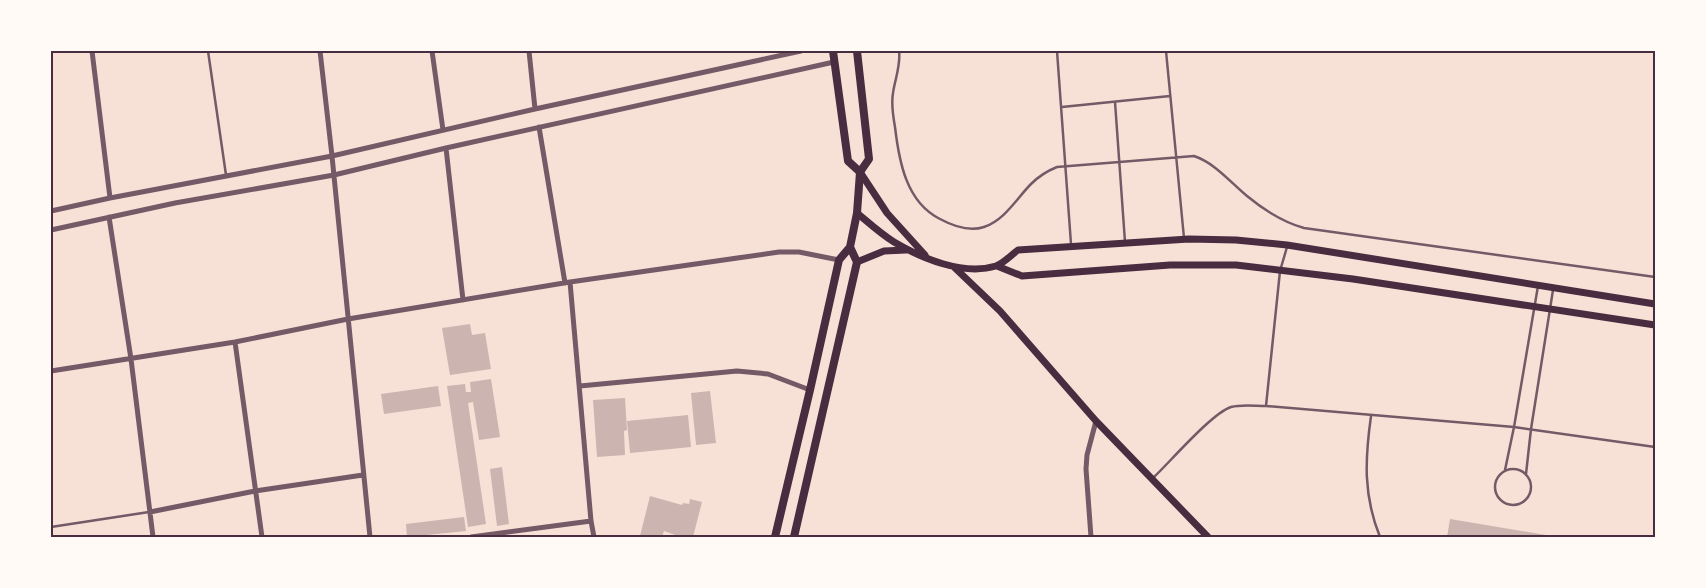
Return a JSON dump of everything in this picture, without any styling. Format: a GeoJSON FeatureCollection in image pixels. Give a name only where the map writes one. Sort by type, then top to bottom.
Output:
{"type":"FeatureCollection","features":[{"type":"Feature","properties":{"kind":"main road"},"geometry":{"type":"LineString","coordinates":[[775,537],[839,260],[850,247],[857,213],[860,172],[869,159],[857,51]]}},
{"type":"Feature","properties":{"kind":"main road"},"geometry":{"type":"LineString","coordinates":[[834,52],[848,161],[860,172],[887,213],[927,257]]}},
{"type":"Feature","properties":{"kind":"main road"},"geometry":{"type":"LineString","coordinates":[[857,213],[892,241],[954,267],[975,269],[997,266],[1018,250],[1184,240],[1236,240],[1287,245],[1655,304]]}},
{"type":"Feature","properties":{"kind":"main road"},"geometry":{"type":"LineString","coordinates":[[794,537],[857,262],[850,247]]}},
{"type":"Feature","properties":{"kind":"main road"},"geometry":{"type":"LineString","coordinates":[[857,262],[884,251],[910,250]]}},
{"type":"Feature","properties":{"kind":"main road"},"geometry":{"type":"LineString","coordinates":[[997,266],[1022,276],[1154,266],[1236,264],[1353,279],[1655,325]]}},
{"type":"Feature","properties":{"kind":"main road"},"geometry":{"type":"LineString","coordinates":[[954,267],[1000,311],[1096,421],[1208,537]]}},
{"type":"Feature","properties":{"kind":"street"},"geometry":{"type":"LineString","coordinates":[[92,51],[110,198]]}},
{"type":"Feature","properties":{"kind":"street"},"geometry":{"type":"LineString","coordinates":[[320,51],[370,537]]}},
{"type":"Feature","properties":{"kind":"street"},"geometry":{"type":"LineString","coordinates":[[432,51],[443,130]]}},
{"type":"Feature","properties":{"kind":"street"},"geometry":{"type":"LineString","coordinates":[[529,51],[535,109]]}},
{"type":"Feature","properties":{"kind":"street"},"geometry":{"type":"LineString","coordinates":[[51,211],[226,175],[332,156],[535,109],[801,51]]}},
{"type":"Feature","properties":{"kind":"street"},"geometry":{"type":"LineString","coordinates":[[51,230],[175,203],[334,175],[446,148],[834,62]]}},
{"type":"Feature","properties":{"kind":"street"},"geometry":{"type":"LineString","coordinates":[[540,127],[568,283],[580,386],[590,521],[594,537]]}},
{"type":"Feature","properties":{"kind":"street"},"geometry":{"type":"LineString","coordinates":[[446,148],[463,300]]}},
{"type":"Feature","properties":{"kind":"street"},"geometry":{"type":"LineString","coordinates":[[109,217],[131,360],[153,537]]}},
{"type":"Feature","properties":{"kind":"street"},"geometry":{"type":"LineString","coordinates":[[51,371],[131,360],[235,342],[348,319],[463,300],[780,252],[800,252],[839,260]]}},
{"type":"Feature","properties":{"kind":"street"},"geometry":{"type":"LineString","coordinates":[[235,342],[262,537]]}},
{"type":"Feature","properties":{"kind":"street"},"geometry":{"type":"LineString","coordinates":[[580,386],[737,371],[768,374],[810,390]]}},
{"type":"Feature","properties":{"kind":"street"},"geometry":{"type":"LineString","coordinates":[[1091,537],[1086,469],[1090,442],[1096,421]]}},
{"type":"Feature","properties":{"kind":"street"},"geometry":{"type":"LineString","coordinates":[[150,512],[255,491],[363,474]]}},
{"type":"Feature","properties":{"kind":"street"},"geometry":{"type":"LineString","coordinates":[[471,537],[590,521]]}},
{"type":"Feature","properties":{"kind":"lane"},"geometry":{"type":"LineString","coordinates":[[208,51],[226,175]]}},
{"type":"Feature","properties":{"kind":"lane"},"geometry":{"type":"LineString","coordinates":[[899,51],[892,107],[902,169],[913,193],[921,204],[935,216],[959,228],[983,227],[994,222],[1007,211],[1032,183],[1046,171],[1057,167],[1194,156],[1203,159],[1226,176],[1246,195],[1279,219],[1304,228],[1655,277]]}},
{"type":"Feature","properties":{"kind":"lane"},"geometry":{"type":"LineString","coordinates":[[1057,51],[1072,247]]}},
{"type":"Feature","properties":{"kind":"lane"},"geometry":{"type":"LineString","coordinates":[[1166,51],[1184,240]]}},
{"type":"Feature","properties":{"kind":"lane"},"geometry":{"type":"LineString","coordinates":[[1062,107],[1171,96]]}},
{"type":"Feature","properties":{"kind":"lane"},"geometry":{"type":"LineString","coordinates":[[1115,102],[1125,244]]}},
{"type":"Feature","properties":{"kind":"lane"},"geometry":{"type":"LineString","coordinates":[[1266,406],[1280,271],[1287,245]]}},
{"type":"Feature","properties":{"kind":"lane"},"geometry":{"type":"LineString","coordinates":[[1505,470],[1538,286]]}},
{"type":"Feature","properties":{"kind":"lane"},"geometry":{"type":"LineString","coordinates":[[1526,474],[1531,429],[1553,289]]}},
{"type":"Feature","properties":{"kind":"lane"},"geometry":{"type":"LineString","coordinates":[[1152,480],[1217,414],[1232,407],[1266,406],[1514,427],[1655,447]]}},
{"type":"Feature","properties":{"kind":"lane"},"geometry":{"type":"LineString","coordinates":[[1371,415],[1366,449],[1366,471],[1369,501],[1380,537]]}},
{"type":"Feature","properties":{"kind":"lane"},"geometry":{"type":"LineString","coordinates":[[1512,468],[1520,469],[1526,474],[1531,488],[1529,496],[1524,502],[1517,505],[1509,505],[1502,502],[1497,496],[1494,489],[1495,481],[1498,474],[1505,470],[1512,468]]}},
{"type":"Feature","properties":{"kind":"lane"},"geometry":{"type":"LineString","coordinates":[[51,528],[150,512]]}},
{"type":"Feature","properties":{"kind":"building"},"geometry":{"type":"Polygon","coordinates":[[[470,324],[472,335],[485,333],[491,369],[450,375],[442,328],[470,324]]]}},
{"type":"Feature","properties":{"kind":"building"},"geometry":{"type":"Polygon","coordinates":[[[491,379],[500,437],[479,440],[473,402],[468,403],[486,524],[468,527],[447,386],[465,384],[466,392],[471,392],[470,382],[491,379]]]}},
{"type":"Feature","properties":{"kind":"building"},"geometry":{"type":"Polygon","coordinates":[[[438,386],[441,406],[384,414],[381,394],[438,386]]]}},
{"type":"Feature","properties":{"kind":"building"},"geometry":{"type":"Polygon","coordinates":[[[710,391],[716,443],[696,445],[691,393],[710,391]]]}},
{"type":"Feature","properties":{"kind":"building"},"geometry":{"type":"Polygon","coordinates":[[[625,398],[627,430],[624,431],[625,455],[597,457],[593,400],[625,398]]]}},
{"type":"Feature","properties":{"kind":"building"},"geometry":{"type":"Polygon","coordinates":[[[688,415],[691,447],[630,453],[627,421],[688,415]]]}},
{"type":"Feature","properties":{"kind":"building"},"geometry":{"type":"Polygon","coordinates":[[[502,467],[509,524],[497,526],[490,469],[502,467]]]}},
{"type":"Feature","properties":{"kind":"building"},"geometry":{"type":"Polygon","coordinates":[[[650,496],[682,505],[683,503],[689,504],[690,499],[702,502],[693,537],[681,537],[664,531],[662,537],[640,536],[650,496]]]}},
{"type":"Feature","properties":{"kind":"building"},"geometry":{"type":"Polygon","coordinates":[[[464,517],[466,531],[407,537],[406,524],[464,517]]]}},
{"type":"Feature","properties":{"kind":"building"},"geometry":{"type":"Polygon","coordinates":[[[1450,519],[1552,536],[1552,537],[1447,537],[1450,519]]]}}]}
